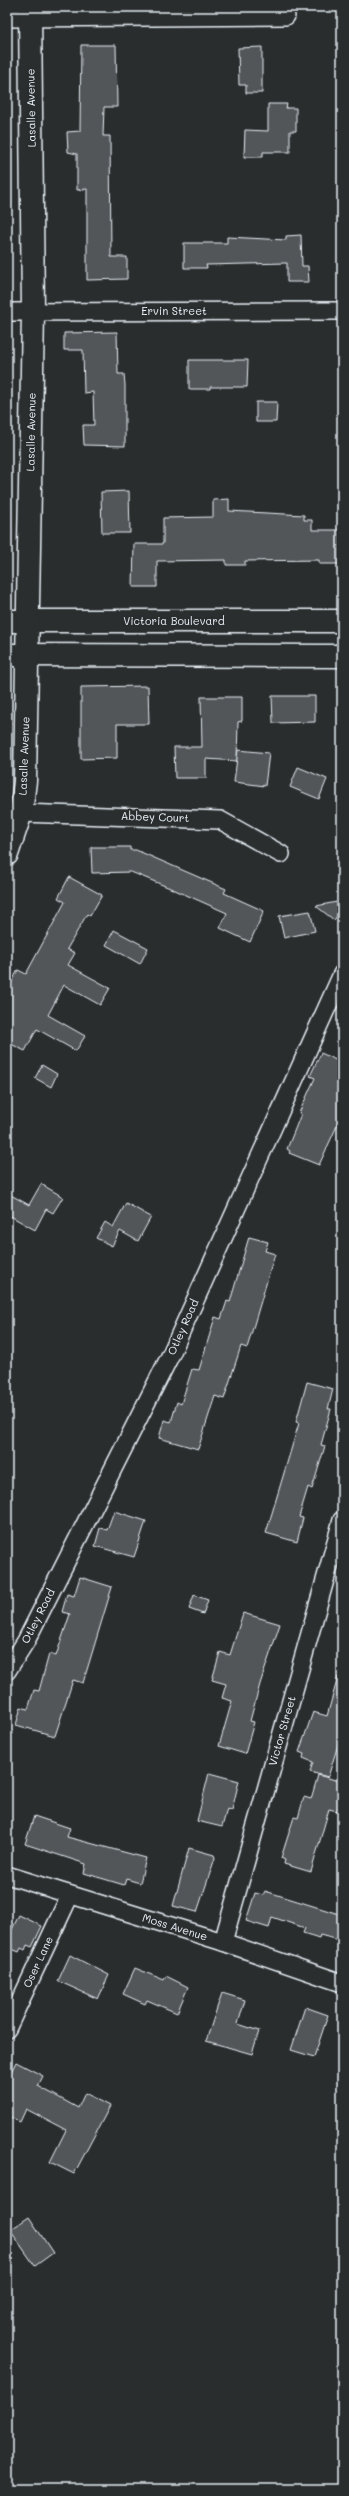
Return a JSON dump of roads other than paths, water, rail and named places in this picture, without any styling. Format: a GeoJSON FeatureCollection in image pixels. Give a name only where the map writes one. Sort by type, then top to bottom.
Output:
{"type":"FeatureCollection","features":[{"type":"Feature","properties":{"kind":"main road","name":"Lasalle Avenue"},"geometry":{"type":"LineString","coordinates":[[7,854],[21,813],[25,781],[16,655],[33,312],[30,12]]}},
{"type":"Feature","properties":{"kind":"main road","name":"Victoria Boulevard"},"geometry":{"type":"LineString","coordinates":[[17,621],[342,621]]}},
{"type":"Feature","properties":{"kind":"main road"},"geometry":{"type":"LineString","coordinates":[[16,655],[342,656]]}},
{"type":"Feature","properties":{"kind":"street"},"geometry":{"type":"LineString","coordinates":[[7,18],[30,12],[286,16]]}},
{"type":"Feature","properties":{"kind":"street","name":"Ervin Street"},"geometry":{"type":"LineString","coordinates":[[7,312],[342,311]]}},
{"type":"Feature","properties":{"kind":"street","name":"Abbey Court"},"geometry":{"type":"LineString","coordinates":[[21,813],[220,820],[280,854]]}},
{"type":"Feature","properties":{"kind":"street","name":"Otley Road"},"geometry":{"type":"LineString","coordinates":[[7,1670],[26,1641],[171,1354],[342,974]]}},
{"type":"Feature","properties":{"kind":"street","name":"Victor Street"},"geometry":{"type":"LineString","coordinates":[[223,1942],[342,1520]]}},
{"type":"Feature","properties":{"kind":"street","name":"Moss Avenue"},"geometry":{"type":"LineString","coordinates":[[7,1875],[223,1942],[342,1983]]}},
{"type":"Feature","properties":{"kind":"street","name":"Oser Lane"},"geometry":{"type":"LineString","coordinates":[[7,2029],[70,1895]]}}]}
